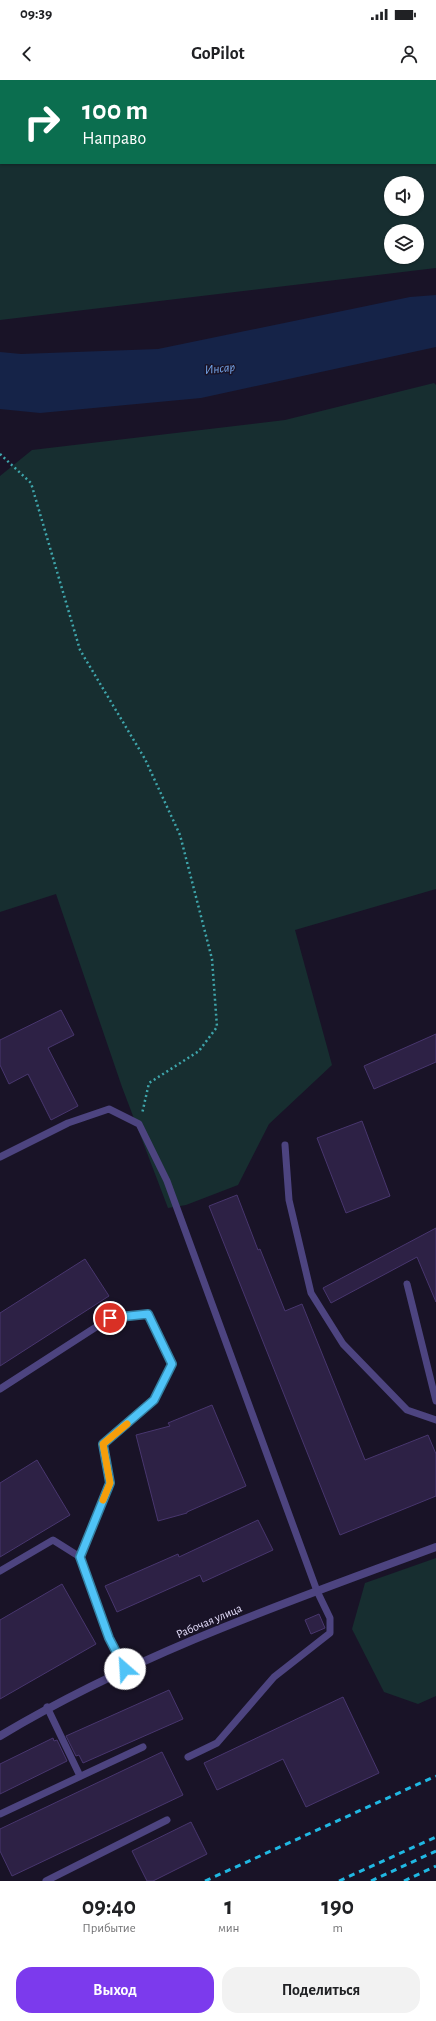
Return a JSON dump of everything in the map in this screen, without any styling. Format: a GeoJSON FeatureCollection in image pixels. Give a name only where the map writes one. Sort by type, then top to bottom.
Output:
{"type":"FeatureCollection","features":[{"type":"Feature","properties":{"kind":"street","name":"Рабочая улица"},"geometry":{"type":"LineString","coordinates":[[0,1736],[47,1708],[125,1669],[274,1607],[436,1547]]}},
{"type":"Feature","properties":{"kind":"lane"},"geometry":{"type":"LineString","coordinates":[[0,1157],[68,1122],[109,1109],[139,1124],[167,1181],[317,1591],[330,1618],[330,1633],[274,1677],[217,1743],[188,1757]]}},
{"type":"Feature","properties":{"kind":"lane"},"geometry":{"type":"LineString","coordinates":[[285,1145],[289,1200],[311,1294],[343,1344],[407,1410],[436,1420]]}},
{"type":"Feature","properties":{"kind":"lane"},"geometry":{"type":"LineString","coordinates":[[407,1284],[436,1401]]}},
{"type":"Feature","properties":{"kind":"lane"},"geometry":{"type":"LineString","coordinates":[[0,1389],[110,1318],[148,1314],[172,1364],[154,1400],[103,1444],[110,1483],[80,1557]]}},
{"type":"Feature","properties":{"kind":"lane"},"geometry":{"type":"LineString","coordinates":[[0,1571],[53,1540],[80,1557],[109,1638],[125,1669]]}},
{"type":"Feature","properties":{"kind":"lane"},"geometry":{"type":"LineString","coordinates":[[47,1708],[80,1776]]}},
{"type":"Feature","properties":{"kind":"lane"},"geometry":{"type":"LineString","coordinates":[[0,1814],[143,1747]]}},
{"type":"Feature","properties":{"kind":"lane"},"geometry":{"type":"LineString","coordinates":[[46,1881],[167,1820]]}},
{"type":"Feature","properties":{"kind":"path"},"geometry":{"type":"LineString","coordinates":[[0,454],[30,483],[80,650],[145,759],[180,835],[212,959],[217,1027],[200,1051],[148,1083],[139,1124]]}},
{"type":"Feature","properties":{"kind":"green space"},"geometry":{"type":"Polygon","coordinates":[[[0,164],[436,164],[436,268],[0,320],[0,164]]]}},
{"type":"Feature","properties":{"kind":"green space"},"geometry":{"type":"Polygon","coordinates":[[[434,383],[436,385],[436,889],[295,930],[332,1065],[269,1124],[238,1185],[186,1205],[168,1208],[122,1087],[56,894],[0,912],[0,476],[32,450],[285,420],[434,383]]]}},
{"type":"Feature","properties":{"kind":"green space"},"geometry":{"type":"Polygon","coordinates":[[[436,1558],[436,1696],[418,1704],[384,1692],[352,1629],[365,1583],[436,1558]]]}},
{"type":"Feature","properties":{"kind":"water","name":"Инсар"},"geometry":{"type":"Polygon","coordinates":[[[436,295],[436,347],[201,398],[40,413],[0,409],[0,352],[21,354],[158,349],[410,297],[436,295]]]}},
{"type":"Feature","properties":{"kind":"building"},"geometry":{"type":"Polygon","coordinates":[[[61,1010],[74,1035],[48,1048],[78,1106],[51,1120],[28,1074],[9,1084],[0,1065],[0,1040],[61,1010]]]}},
{"type":"Feature","properties":{"kind":"building"},"geometry":{"type":"Polygon","coordinates":[[[436,1034],[436,1062],[374,1089],[364,1066],[436,1034]]]}},
{"type":"Feature","properties":{"kind":"building"},"geometry":{"type":"Polygon","coordinates":[[[362,1121],[390,1196],[346,1213],[317,1138],[362,1121]]]}},
{"type":"Feature","properties":{"kind":"building"},"geometry":{"type":"Polygon","coordinates":[[[237,1195],[258,1250],[260,1249],[285,1311],[302,1304],[365,1460],[428,1435],[436,1454],[436,1496],[340,1535],[209,1206],[237,1195]]]}},
{"type":"Feature","properties":{"kind":"building"},"geometry":{"type":"Polygon","coordinates":[[[436,1228],[436,1302],[417,1257],[331,1303],[323,1288],[436,1228]]]}},
{"type":"Feature","properties":{"kind":"building"},"geometry":{"type":"Polygon","coordinates":[[[85,1259],[109,1296],[0,1366],[0,1313],[85,1259]]]}},
{"type":"Feature","properties":{"kind":"building"},"geometry":{"type":"Polygon","coordinates":[[[212,1405],[246,1486],[187,1513],[158,1521],[136,1435],[170,1426],[168,1423],[212,1405]]]}},
{"type":"Feature","properties":{"kind":"building"},"geometry":{"type":"Polygon","coordinates":[[[37,1460],[70,1515],[0,1557],[0,1483],[37,1460]]]}},
{"type":"Feature","properties":{"kind":"building"},"geometry":{"type":"Polygon","coordinates":[[[258,1520],[273,1550],[203,1582],[200,1575],[117,1612],[105,1586],[178,1554],[179,1557],[258,1520]]]}},
{"type":"Feature","properties":{"kind":"building"},"geometry":{"type":"Polygon","coordinates":[[[62,1584],[96,1644],[0,1699],[0,1620],[62,1584]]]}},
{"type":"Feature","properties":{"kind":"building"},"geometry":{"type":"Polygon","coordinates":[[[319,1614],[325,1628],[311,1634],[305,1620],[319,1614]]]}},
{"type":"Feature","properties":{"kind":"building"},"geometry":{"type":"Polygon","coordinates":[[[169,1690],[183,1719],[83,1763],[79,1755],[76,1756],[66,1736],[169,1690]]]}},
{"type":"Feature","properties":{"kind":"building"},"geometry":{"type":"Polygon","coordinates":[[[343,1697],[379,1773],[306,1807],[283,1759],[217,1790],[204,1763],[343,1697]]]}},
{"type":"Feature","properties":{"kind":"building"},"geometry":{"type":"Polygon","coordinates":[[[53,1738],[54,1741],[57,1740],[67,1761],[0,1794],[0,1764],[53,1738]]]}},
{"type":"Feature","properties":{"kind":"building"},"geometry":{"type":"Polygon","coordinates":[[[162,1752],[183,1795],[12,1876],[0,1851],[0,1829],[162,1752]]]}},
{"type":"Feature","properties":{"kind":"building"},"geometry":{"type":"Polygon","coordinates":[[[191,1822],[207,1854],[153,1881],[147,1881],[132,1851],[191,1822]]]}},
{"type":"Feature","properties":{"kind":"railway"},"geometry":{"type":"LineString","coordinates":[[205,1881],[436,1776]]}},
{"type":"Feature","properties":{"kind":"railway"},"geometry":{"type":"LineString","coordinates":[[339,1881],[436,1837]]}},
{"type":"Feature","properties":{"kind":"railway"},"geometry":{"type":"LineString","coordinates":[[371,1881],[436,1851]]}},
{"type":"Feature","properties":{"kind":"railway"},"geometry":{"type":"LineString","coordinates":[[404,1881],[436,1866]]}},
{"type":"Feature","properties":{"kind":"slow traffic"},"geometry":{"type":"LineString","coordinates":[[103,1500],[110,1483],[103,1444],[127,1424]]}},
{"type":"Feature","properties":{"kind":"route"},"geometry":{"type":"LineString","coordinates":[[110,1318],[148,1314],[172,1364],[154,1400],[103,1444],[110,1483],[80,1557],[109,1638],[125,1669]]}}]}
